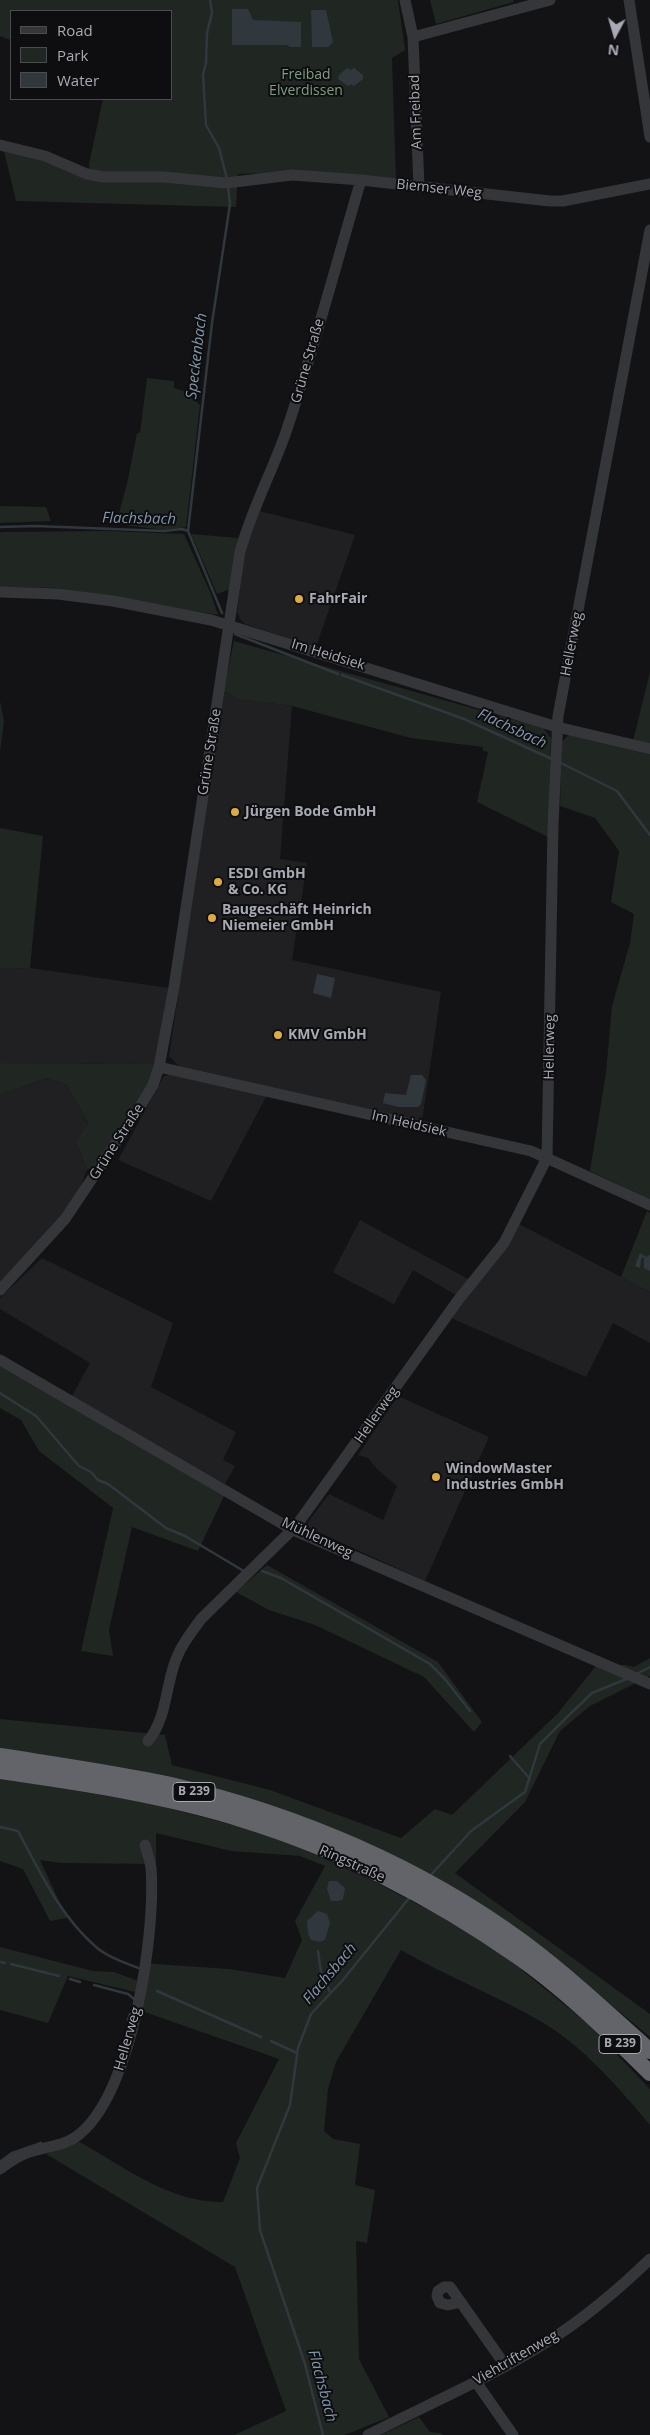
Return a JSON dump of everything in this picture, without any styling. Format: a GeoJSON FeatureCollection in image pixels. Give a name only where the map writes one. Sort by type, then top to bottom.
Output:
{"type":"FeatureCollection","features":[{"type":"Feature","properties":{"kind":"highway","name":"Ringstraße"},"geometry":{"type":"LineString","coordinates":[[0,1756],[94,1770],[181,1788],[273,1815],[314,1830],[523,1943],[596,2002],[650,2052]]}},
{"type":"Feature","properties":{"kind":"highway","name":"Ringstraße"},"geometry":{"type":"LineString","coordinates":[[0,1771],[93,1784],[168,1800],[245,1820],[375,1864]]}},
{"type":"Feature","properties":{"kind":"highway","name":"Ringstraße"},"geometry":{"type":"LineString","coordinates":[[444,1900],[518,1956],[589,2015],[650,2073]]}},
{"type":"Feature","properties":{"kind":"street","name":"Am Freibad"},"geometry":{"type":"LineString","coordinates":[[405,0],[413,37],[419,187]]}},
{"type":"Feature","properties":{"kind":"street"},"geometry":{"type":"LineString","coordinates":[[413,37],[518,4],[550,0]]}},
{"type":"Feature","properties":{"kind":"street"},"geometry":{"type":"LineString","coordinates":[[629,0],[650,137]]}},
{"type":"Feature","properties":{"kind":"street","name":"Biemser Weg"},"geometry":{"type":"LineString","coordinates":[[0,145],[45,156],[94,176],[164,177],[226,183],[292,175],[361,180],[563,201],[650,184]]}},
{"type":"Feature","properties":{"kind":"street","name":"Grüne Straße"},"geometry":{"type":"LineString","coordinates":[[0,1290],[65,1219],[138,1110],[153,1085],[159,1067],[245,535],[280,449],[293,410],[361,180]]}},
{"type":"Feature","properties":{"kind":"street","name":"Hellerweg"},"geometry":{"type":"LineString","coordinates":[[148,1741],[161,1721],[174,1664],[191,1632],[201,1619],[293,1530],[460,1299],[504,1243],[547,1158],[557,727],[650,230]]}},
{"type":"Feature","properties":{"kind":"street","name":"Im Heidsiek"},"geometry":{"type":"LineString","coordinates":[[0,592],[58,594],[113,601],[229,625],[557,727],[650,749]]}},
{"type":"Feature","properties":{"kind":"street","name":"Im Heidsiek"},"geometry":{"type":"LineString","coordinates":[[159,1067],[531,1151],[650,1204]]}},
{"type":"Feature","properties":{"kind":"street","name":"Mühlenweg"},"geometry":{"type":"LineString","coordinates":[[0,1360],[293,1530],[646,1682]]}},
{"type":"Feature","properties":{"kind":"street","name":"Hellerweg"},"geometry":{"type":"LineString","coordinates":[[0,2169],[29,2152],[61,2144],[74,2138],[96,2117],[111,2092],[118,2074],[145,1972],[151,1898],[151,1866],[145,1846]]}},
{"type":"Feature","properties":{"kind":"street","name":"Viehtriftenweg"},"geometry":{"type":"LineString","coordinates":[[368,2435],[476,2382],[548,2341],[581,2319],[650,2259]]}},
{"type":"Feature","properties":{"kind":"street"},"geometry":{"type":"LineString","coordinates":[[461,2302],[505,2365]]}},
{"type":"Feature","properties":{"kind":"street"},"geometry":{"type":"LineString","coordinates":[[476,2382],[513,2435]]}},
{"type":"Feature","properties":{"kind":"shaded area"},"geometry":{"type":"Polygon","coordinates":[[[259,511],[355,535],[316,647],[245,624],[237,612],[249,535],[259,511]]]}},
{"type":"Feature","properties":{"kind":"shaded area"},"geometry":{"type":"Polygon","coordinates":[[[223,692],[229,693],[237,699],[292,706],[280,859],[307,863],[292,960],[441,992],[422,1122],[179,1066],[169,1056],[223,692]]]}},
{"type":"Feature","properties":{"kind":"shaded area"},"geometry":{"type":"Polygon","coordinates":[[[30,968],[169,988],[157,1064],[0,1063],[0,969],[30,968]]]}},
{"type":"Feature","properties":{"kind":"shaded area"},"geometry":{"type":"Polygon","coordinates":[[[175,1073],[267,1095],[211,1201],[118,1160],[164,1076],[175,1073]]]}},
{"type":"Feature","properties":{"kind":"shaded area"},"geometry":{"type":"Polygon","coordinates":[[[47,1078],[67,1085],[88,1123],[76,1141],[87,1170],[78,1193],[53,1227],[0,1282],[0,1095],[47,1078]]]}},
{"type":"Feature","properties":{"kind":"shaded area"},"geometry":{"type":"Polygon","coordinates":[[[360,1220],[470,1280],[456,1295],[413,1270],[394,1304],[353,1283],[333,1272],[360,1220]]]}},
{"type":"Feature","properties":{"kind":"shaded area"},"geometry":{"type":"Polygon","coordinates":[[[519,1224],[650,1292],[650,1343],[613,1323],[586,1377],[451,1318],[506,1247],[519,1224]]]}},
{"type":"Feature","properties":{"kind":"shaded area"},"geometry":{"type":"Polygon","coordinates":[[[42,1258],[173,1323],[151,1387],[236,1432],[223,1460],[235,1466],[225,1484],[72,1396],[90,1363],[0,1309],[0,1298],[42,1258]]]}},
{"type":"Feature","properties":{"kind":"shaded area"},"geometry":{"type":"Polygon","coordinates":[[[398,1396],[489,1437],[425,1581],[305,1526],[329,1494],[383,1520],[397,1486],[377,1469],[368,1458],[358,1455],[398,1396]]]}},
{"type":"Feature","properties":{"kind":"green space","name":"Freibad Elverdissen"},"geometry":{"type":"Polygon","coordinates":[[[0,0],[398,0],[405,50],[392,58],[396,180],[293,172],[238,174],[236,207],[16,201],[4,151],[52,163],[90,178],[89,164],[103,100],[172,100],[172,10],[10,10],[10,40],[0,36],[0,0]]]}},
{"type":"Feature","properties":{"kind":"green space"},"geometry":{"type":"Polygon","coordinates":[[[430,0],[513,0],[514,2],[436,24],[430,0]]]}},
{"type":"Feature","properties":{"kind":"green space"},"geometry":{"type":"Polygon","coordinates":[[[147,378],[174,381],[174,388],[184,391],[200,405],[186,527],[165,530],[116,524],[127,484],[137,433],[140,433],[147,378]]]}},
{"type":"Feature","properties":{"kind":"green space"},"geometry":{"type":"Polygon","coordinates":[[[0,506],[46,507],[51,521],[0,523],[0,506]]]}},
{"type":"Feature","properties":{"kind":"green space"},"geometry":{"type":"Polygon","coordinates":[[[107,531],[184,534],[211,594],[218,615],[58,588],[0,587],[0,532],[107,531]]]}},
{"type":"Feature","properties":{"kind":"green space"},"geometry":{"type":"Polygon","coordinates":[[[191,534],[238,538],[230,589],[217,594],[191,534]]]}},
{"type":"Feature","properties":{"kind":"green space"},"geometry":{"type":"Polygon","coordinates":[[[234,641],[543,728],[551,738],[548,837],[477,802],[488,752],[483,751],[483,747],[411,738],[292,706],[237,699],[229,693],[223,692],[234,641]]]}},
{"type":"Feature","properties":{"kind":"green space"},"geometry":{"type":"Polygon","coordinates":[[[650,672],[650,745],[633,741],[650,672]]]}},
{"type":"Feature","properties":{"kind":"green space"},"geometry":{"type":"Polygon","coordinates":[[[0,701],[4,721],[0,752],[0,701]]]}},
{"type":"Feature","properties":{"kind":"green space"},"geometry":{"type":"Polygon","coordinates":[[[569,735],[650,755],[650,1199],[590,1171],[606,1073],[612,1006],[630,943],[634,914],[611,902],[619,851],[595,818],[560,806],[562,741],[569,735]]]}},
{"type":"Feature","properties":{"kind":"green space"},"geometry":{"type":"Polygon","coordinates":[[[0,828],[43,836],[30,968],[0,969],[0,828]]]}},
{"type":"Feature","properties":{"kind":"green space"},"geometry":{"type":"Polygon","coordinates":[[[0,1063],[157,1064],[150,1083],[96,1166],[87,1170],[76,1141],[88,1123],[67,1085],[47,1078],[0,1095],[0,1063]]]}},
{"type":"Feature","properties":{"kind":"green space"},"geometry":{"type":"Polygon","coordinates":[[[647,1211],[650,1213],[650,1292],[621,1277],[647,1211]]]}},
{"type":"Feature","properties":{"kind":"green space"},"geometry":{"type":"Polygon","coordinates":[[[0,1366],[225,1494],[198,1551],[132,1527],[109,1630],[113,1656],[81,1651],[113,1508],[39,1451],[21,1420],[0,1408],[0,1366]]]}},
{"type":"Feature","properties":{"kind":"green space"},"geometry":{"type":"Polygon","coordinates":[[[267,1565],[438,1662],[482,1722],[474,1732],[424,1677],[315,1625],[269,1610],[236,1592],[267,1565]]]}},
{"type":"Feature","properties":{"kind":"green space"},"geometry":{"type":"Polygon","coordinates":[[[650,1658],[650,1676],[590,1706],[560,1731],[525,1802],[455,1873],[650,2014],[650,2037],[556,1959],[196,1784],[132,1769],[0,1749],[0,1719],[165,1735],[172,1765],[270,1790],[401,1838],[435,1809],[452,1815],[558,1713],[596,1666],[625,1665],[634,1667],[650,1658]]]}},
{"type":"Feature","properties":{"kind":"green space"},"geometry":{"type":"Polygon","coordinates":[[[0,1778],[149,1803],[252,1830],[301,1848],[377,1883],[440,1916],[502,1954],[587,2023],[650,2089],[650,2125],[599,2068],[556,2031],[523,2012],[401,1950],[336,2062],[328,2089],[324,2131],[333,2139],[360,2144],[355,2185],[375,2190],[367,2243],[356,2241],[359,2359],[389,2417],[345,2435],[234,2435],[286,2411],[235,2267],[46,2154],[78,2141],[130,2172],[166,2190],[203,2201],[223,2202],[240,2158],[236,2143],[279,2059],[133,2008],[135,1992],[68,1976],[48,2023],[0,2010],[0,1947],[93,1971],[114,1972],[138,1981],[140,1963],[229,1969],[285,1978],[302,1940],[295,1921],[325,1866],[300,1856],[231,1851],[156,1833],[156,1864],[61,1863],[40,1860],[67,1918],[50,1921],[23,1869],[0,1861],[0,1778]]]}},
{"type":"Feature","properties":{"kind":"green space"},"geometry":{"type":"Polygon","coordinates":[[[419,2417],[430,2432],[443,2435],[381,2435],[419,2417]]]}},
{"type":"Feature","properties":{"kind":"water"},"geometry":{"type":"Polygon","coordinates":[[[232,9],[248,9],[253,20],[301,22],[301,47],[290,47],[287,45],[232,45],[232,9]]]}},
{"type":"Feature","properties":{"kind":"water"},"geometry":{"type":"Polygon","coordinates":[[[311,10],[326,10],[333,42],[328,47],[312,47],[311,10]]]}},
{"type":"Feature","properties":{"kind":"water"},"geometry":{"type":"Polygon","coordinates":[[[347,68],[351,70],[354,68],[363,75],[363,79],[354,86],[351,84],[348,86],[338,79],[339,75],[347,68]]]}},
{"type":"Feature","properties":{"kind":"water"},"geometry":{"type":"Polygon","coordinates":[[[317,974],[335,978],[331,998],[313,993],[317,974]]]}},
{"type":"Feature","properties":{"kind":"water"},"geometry":{"type":"Polygon","coordinates":[[[411,1075],[422,1075],[426,1080],[421,1104],[418,1107],[398,1107],[383,1103],[385,1093],[406,1095],[411,1075]]]}},
{"type":"Feature","properties":{"kind":"water"},"geometry":{"type":"Polygon","coordinates":[[[640,1253],[646,1257],[650,1255],[650,1271],[644,1268],[644,1257],[641,1259],[640,1268],[635,1266],[640,1253]]]}},
{"type":"Feature","properties":{"kind":"water"},"geometry":{"type":"Polygon","coordinates":[[[329,1881],[337,1881],[345,1888],[343,1899],[331,1901],[327,1889],[329,1881]]]}},
{"type":"Feature","properties":{"kind":"water"},"geometry":{"type":"Polygon","coordinates":[[[318,1911],[327,1914],[330,1923],[325,1940],[320,1942],[311,1940],[307,1921],[318,1911]]]}},
{"type":"Feature","properties":{"kind":"waterway","name":"Speckenbach"},"geometry":{"type":"LineString","coordinates":[[210,0],[212,13],[207,33],[206,63],[203,75],[206,125],[219,148],[227,179]]}},
{"type":"Feature","properties":{"kind":"waterway","name":"Speckenbach"},"geometry":{"type":"LineString","coordinates":[[188,531],[212,323],[230,204],[228,186]]}},
{"type":"Feature","properties":{"kind":"waterway","name":"Flachsbach"},"geometry":{"type":"LineString","coordinates":[[0,527],[36,526],[164,531],[182,529],[188,531],[222,613]]}},
{"type":"Feature","properties":{"kind":"waterway","name":"Flachsbach"},"geometry":{"type":"LineString","coordinates":[[235,634],[338,674]]}},
{"type":"Feature","properties":{"kind":"waterway","name":"Flachsbach"},"geometry":{"type":"LineString","coordinates":[[342,675],[464,719],[552,759]]}},
{"type":"Feature","properties":{"kind":"waterway","name":"Flachsbach"},"geometry":{"type":"LineString","coordinates":[[559,762],[617,791],[650,835]]}},
{"type":"Feature","properties":{"kind":"waterway"},"geometry":{"type":"LineString","coordinates":[[0,1393],[36,1416],[79,1466],[91,1472],[98,1480],[108,1484],[166,1528],[185,1536],[242,1570]]}},
{"type":"Feature","properties":{"kind":"waterway"},"geometry":{"type":"LineString","coordinates":[[262,1571],[281,1578],[430,1664],[445,1679],[470,1711]]}},
{"type":"Feature","properties":{"kind":"waterway","name":"Flachsbach"},"geometry":{"type":"LineString","coordinates":[[636,1674],[650,1667]]}},
{"type":"Feature","properties":{"kind":"waterway","name":"Flachsbach"},"geometry":{"type":"LineString","coordinates":[[429,1877],[471,1831],[525,1792],[540,1744],[567,1717],[592,1693],[629,1678]]}},
{"type":"Feature","properties":{"kind":"waterway"},"geometry":{"type":"LineString","coordinates":[[510,1756],[530,1779]]}},
{"type":"Feature","properties":{"kind":"waterway"},"geometry":{"type":"LineString","coordinates":[[0,1827],[18,1831],[52,1893],[83,1935],[106,1954],[141,1969]]}},
{"type":"Feature","properties":{"kind":"waterway","name":"Flachsbach"},"geometry":{"type":"LineString","coordinates":[[323,2435],[305,2364],[260,2230],[257,2188],[290,2105],[298,2048],[311,2014],[342,1981],[410,1897]]}},
{"type":"Feature","properties":{"kind":"waterway"},"geometry":{"type":"LineString","coordinates":[[318,1951],[321,1972],[330,1992]]}},
{"type":"Feature","properties":{"kind":"waterway"},"geometry":{"type":"LineString","coordinates":[[0,1962],[5,1963]]}},
{"type":"Feature","properties":{"kind":"waterway"},"geometry":{"type":"LineString","coordinates":[[11,1964],[59,1976]]}},
{"type":"Feature","properties":{"kind":"waterway"},"geometry":{"type":"LineString","coordinates":[[70,1979],[80,1982]]}},
{"type":"Feature","properties":{"kind":"waterway"},"geometry":{"type":"LineString","coordinates":[[94,1985],[128,1994],[134,1999]]}},
{"type":"Feature","properties":{"kind":"waterway"},"geometry":{"type":"LineString","coordinates":[[157,1991],[261,2037]]}},
{"type":"Feature","properties":{"kind":"waterway"},"geometry":{"type":"LineString","coordinates":[[128,2020],[130,2014]]}},
{"type":"Feature","properties":{"kind":"waterway"},"geometry":{"type":"LineString","coordinates":[[271,2041],[297,2053]]}},
{"type":"Feature","properties":{"kind":"waterway"},"geometry":{"type":"LineString","coordinates":[[1,2161],[12,2153],[41,2143]]}},
{"type":"Feature","properties":{"kind":"place","name":"FahrFair"},"geometry":{"type":"Point","coordinates":[299,599]}},
{"type":"Feature","properties":{"kind":"place","name":"Jürgen Bode GmbH"},"geometry":{"type":"Point","coordinates":[235,812]}},
{"type":"Feature","properties":{"kind":"place","name":"ESDI GmbH & Co. KG"},"geometry":{"type":"Point","coordinates":[218,882]}},
{"type":"Feature","properties":{"kind":"place","name":"Baugeschäft Heinrich Niemeier GmbH"},"geometry":{"type":"Point","coordinates":[212,918]}},
{"type":"Feature","properties":{"kind":"place","name":"KMV GmbH"},"geometry":{"type":"Point","coordinates":[278,1035]}},
{"type":"Feature","properties":{"kind":"place","name":"WindowMaster Industries GmbH"},"geometry":{"type":"Point","coordinates":[436,1477]}}]}
